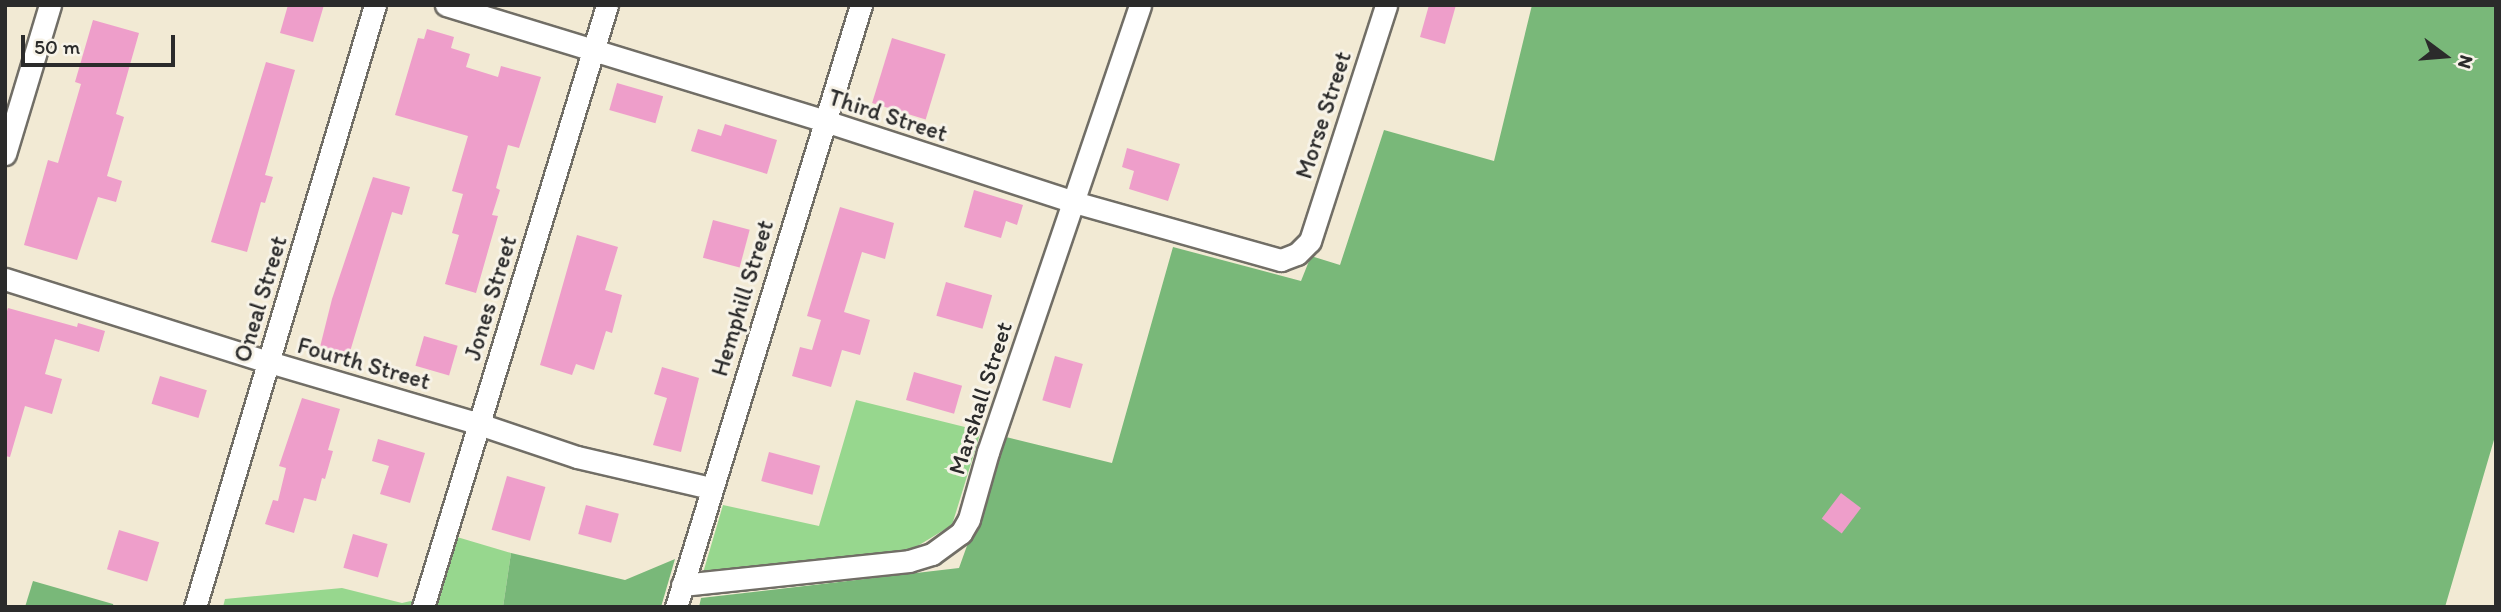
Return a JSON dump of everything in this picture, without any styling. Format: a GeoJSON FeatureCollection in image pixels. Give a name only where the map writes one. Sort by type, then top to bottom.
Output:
{"type":"FeatureCollection","features":[{"type":"Feature","properties":{"kind":"street"},"geometry":{"type":"LineString","coordinates":[[5,154],[50,5]]}},
{"type":"Feature","properties":{"kind":"street","name":"Oneal Street"},"geometry":{"type":"LineString","coordinates":[[195,607],[375,5]]}},
{"type":"Feature","properties":{"kind":"street","name":"Third Street"},"geometry":{"type":"LineString","coordinates":[[446,5],[825,121],[1074,202],[1269,259],[1292,257],[1310,241]]}},
{"type":"Feature","properties":{"kind":"street","name":"Jones Street"},"geometry":{"type":"LineString","coordinates":[[423,607],[607,5]]}},
{"type":"Feature","properties":{"kind":"street","name":"Hemphill Street"},"geometry":{"type":"LineString","coordinates":[[676,607],[710,488],[861,5]]}},
{"type":"Feature","properties":{"kind":"street","name":"Marshall Street"},"geometry":{"type":"LineString","coordinates":[[682,585],[909,561],[932,554],[961,533],[969,519],[988,452],[1140,5]]}},
{"type":"Feature","properties":{"kind":"street","name":"Morse Street"},"geometry":{"type":"LineString","coordinates":[[1310,241],[1386,5]]}},
{"type":"Feature","properties":{"kind":"street","name":"Fourth Street"},"geometry":{"type":"LineString","coordinates":[[5,279],[269,362],[479,424],[577,457],[710,488]]}},
{"type":"Feature","properties":{"kind":"green space"},"geometry":{"type":"Polygon","coordinates":[[[1532,5],[2496,5],[2496,433],[2445,607],[699,607],[701,598],[959,568],[1006,437],[1112,463],[1173,247],[1301,281],[1311,256],[1340,265],[1384,130],[1494,161],[1532,5]]]}},
{"type":"Feature","properties":{"kind":"green space"},"geometry":{"type":"Polygon","coordinates":[[[856,400],[981,431],[952,525],[911,550],[703,573],[723,505],[819,526],[856,400]]]}},
{"type":"Feature","properties":{"kind":"green space"},"geometry":{"type":"Polygon","coordinates":[[[457,537],[511,553],[503,607],[223,607],[225,599],[342,588],[402,603],[441,594],[457,537]]]}},
{"type":"Feature","properties":{"kind":"green space"},"geometry":{"type":"Polygon","coordinates":[[[511,553],[625,580],[675,559],[661,607],[503,607],[511,553]]]}},
{"type":"Feature","properties":{"kind":"green space"},"geometry":{"type":"Polygon","coordinates":[[[33,581],[113,604],[114,607],[25,607],[33,581]]]}},
{"type":"Feature","properties":{"kind":"building"},"geometry":{"type":"Polygon","coordinates":[[[288,5],[324,5],[313,42],[280,33],[288,5]]]}},
{"type":"Feature","properties":{"kind":"building"},"geometry":{"type":"Polygon","coordinates":[[[1429,5],[1456,5],[1445,44],[1420,37],[1429,5]]]}},
{"type":"Feature","properties":{"kind":"building"},"geometry":{"type":"Polygon","coordinates":[[[93,20],[139,33],[116,114],[124,117],[107,176],[122,181],[116,202],[98,197],[77,260],[24,245],[48,160],[58,163],[81,84],[75,82],[93,20]]]}},
{"type":"Feature","properties":{"kind":"building"},"geometry":{"type":"Polygon","coordinates":[[[427,29],[454,37],[451,48],[470,54],[466,67],[498,77],[501,66],[541,77],[519,148],[508,145],[496,188],[500,190],[492,215],[498,216],[476,293],[445,284],[459,235],[452,233],[463,194],[452,191],[468,136],[395,115],[418,38],[424,39],[427,29]]]}},
{"type":"Feature","properties":{"kind":"building"},"geometry":{"type":"Polygon","coordinates":[[[892,38],[946,54],[926,119],[872,103],[892,38]]]}},
{"type":"Feature","properties":{"kind":"building"},"geometry":{"type":"Polygon","coordinates":[[[266,62],[295,70],[265,175],[273,177],[265,203],[261,202],[247,252],[211,242],[266,62]]]}},
{"type":"Feature","properties":{"kind":"building"},"geometry":{"type":"Polygon","coordinates":[[[617,83],[663,96],[655,123],[609,110],[617,83]]]}},
{"type":"Feature","properties":{"kind":"building"},"geometry":{"type":"Polygon","coordinates":[[[725,124],[777,140],[767,174],[691,151],[698,129],[721,136],[725,124]]]}},
{"type":"Feature","properties":{"kind":"building"},"geometry":{"type":"Polygon","coordinates":[[[1127,148],[1180,164],[1168,201],[1129,189],[1134,171],[1122,167],[1127,148]]]}},
{"type":"Feature","properties":{"kind":"building"},"geometry":{"type":"Polygon","coordinates":[[[373,177],[410,187],[402,215],[392,212],[349,355],[320,347],[332,299],[373,177]]]}},
{"type":"Feature","properties":{"kind":"building"},"geometry":{"type":"Polygon","coordinates":[[[974,190],[1023,205],[1017,225],[1006,221],[1001,238],[964,227],[974,190]]]}},
{"type":"Feature","properties":{"kind":"building"},"geometry":{"type":"Polygon","coordinates":[[[840,207],[894,223],[885,259],[862,252],[844,312],[870,320],[860,355],[842,350],[831,387],[792,376],[800,347],[812,350],[821,320],[807,316],[840,207]]]}},
{"type":"Feature","properties":{"kind":"building"},"geometry":{"type":"Polygon","coordinates":[[[713,220],[750,230],[740,268],[703,258],[713,220]]]}},
{"type":"Feature","properties":{"kind":"building"},"geometry":{"type":"Polygon","coordinates":[[[577,235],[618,247],[605,290],[622,295],[612,333],[606,331],[594,370],[576,364],[572,375],[540,365],[577,235]]]}},
{"type":"Feature","properties":{"kind":"building"},"geometry":{"type":"Polygon","coordinates":[[[946,282],[992,295],[982,329],[936,316],[946,282]]]}},
{"type":"Feature","properties":{"kind":"building"},"geometry":{"type":"Polygon","coordinates":[[[8,308],[77,327],[78,323],[105,331],[99,352],[55,339],[45,374],[62,379],[52,414],[25,406],[10,457],[5,456],[5,317],[8,308]]]}},
{"type":"Feature","properties":{"kind":"building"},"geometry":{"type":"Polygon","coordinates":[[[424,336],[458,346],[449,375],[415,366],[424,336]]]}},
{"type":"Feature","properties":{"kind":"building"},"geometry":{"type":"Polygon","coordinates":[[[1055,356],[1083,364],[1070,408],[1042,400],[1055,356]]]}},
{"type":"Feature","properties":{"kind":"building"},"geometry":{"type":"Polygon","coordinates":[[[662,367],[699,378],[681,452],[653,445],[667,398],[654,394],[662,367]]]}},
{"type":"Feature","properties":{"kind":"building"},"geometry":{"type":"Polygon","coordinates":[[[914,372],[962,386],[954,414],[906,400],[914,372]]]}},
{"type":"Feature","properties":{"kind":"building"},"geometry":{"type":"Polygon","coordinates":[[[160,376],[207,390],[198,418],[152,404],[160,376]]]}},
{"type":"Feature","properties":{"kind":"building"},"geometry":{"type":"Polygon","coordinates":[[[302,398],[340,409],[328,450],[333,451],[325,479],[322,478],[316,501],[304,498],[294,533],[265,524],[273,500],[278,501],[286,468],[279,466],[302,398]]]}},
{"type":"Feature","properties":{"kind":"building"},"geometry":{"type":"Polygon","coordinates":[[[378,439],[425,453],[410,503],[380,494],[389,466],[372,461],[378,439]]]}},
{"type":"Feature","properties":{"kind":"building"},"geometry":{"type":"Polygon","coordinates":[[[769,452],[820,466],[812,495],[761,481],[769,452]]]}},
{"type":"Feature","properties":{"kind":"building"},"geometry":{"type":"Polygon","coordinates":[[[507,476],[545,487],[530,541],[492,530],[507,476]]]}},
{"type":"Feature","properties":{"kind":"building"},"geometry":{"type":"Polygon","coordinates":[[[1841,493],[1861,508],[1842,534],[1822,519],[1841,493]]]}},
{"type":"Feature","properties":{"kind":"building"},"geometry":{"type":"Polygon","coordinates":[[[586,505],[619,514],[611,543],[578,534],[586,505]]]}},
{"type":"Feature","properties":{"kind":"building"},"geometry":{"type":"Polygon","coordinates":[[[119,530],[159,542],[147,581],[107,569],[119,530]]]}},
{"type":"Feature","properties":{"kind":"building"},"geometry":{"type":"Polygon","coordinates":[[[353,534],[388,544],[378,578],[343,568],[353,534]]]}}]}
